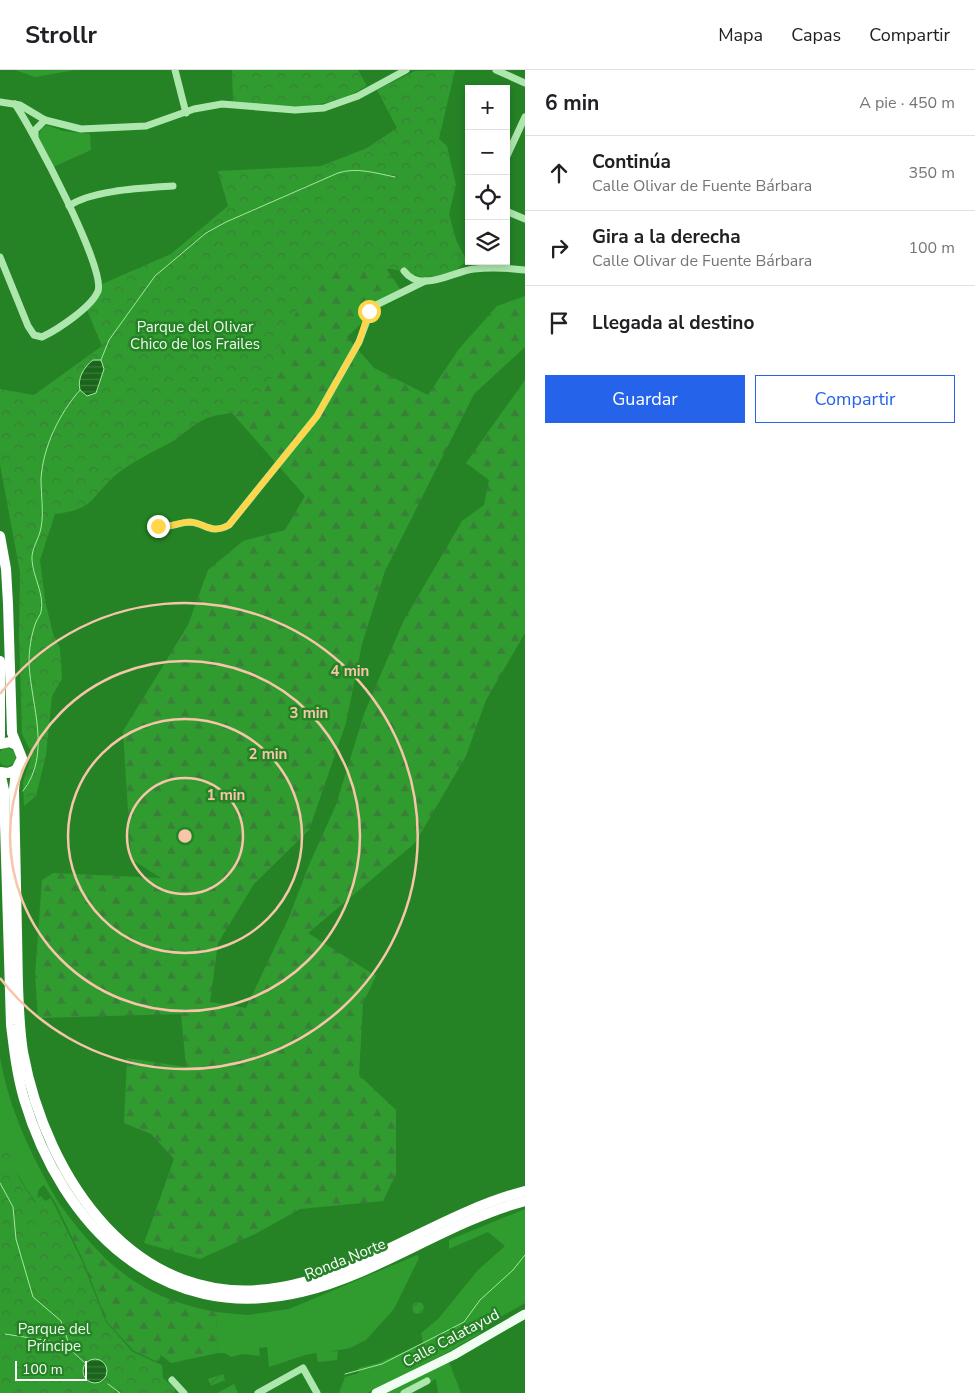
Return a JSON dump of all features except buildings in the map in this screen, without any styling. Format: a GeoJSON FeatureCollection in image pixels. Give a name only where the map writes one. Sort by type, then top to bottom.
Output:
{"type":"FeatureCollection","features":[{"type":"Feature","properties":{"kind":"highway","name":"Ronda Norte"},"geometry":{"type":"LineString","coordinates":[[0,536],[6,569],[12,732],[22,758],[16,770],[14,790],[20,1026],[28,1074],[42,1121],[63,1166],[87,1204],[130,1251],[162,1272],[195,1284],[229,1290],[284,1287],[326,1275],[525,1190]]}},
{"type":"Feature","properties":{"kind":"highway"},"geometry":{"type":"LineString","coordinates":[[0,661],[0,736]]}},
{"type":"Feature","properties":{"kind":"highway"},"geometry":{"type":"LineString","coordinates":[[0,744],[10,742],[16,745]]}},
{"type":"Feature","properties":{"kind":"highway","name":"Ronda Norte"},"geometry":{"type":"LineString","coordinates":[[16,770],[8,773],[0,772],[4,790],[11,1025],[16,1062],[22,1090],[43,1148],[67,1191],[82,1213],[112,1246],[153,1277],[186,1290],[227,1299],[269,1298],[333,1283],[480,1217],[525,1201]]}},
{"type":"Feature","properties":{"kind":"main road","name":"Calle Calatayud"},"geometry":{"type":"LineString","coordinates":[[376,1393],[454,1356],[525,1314]]}},
{"type":"Feature","properties":{"kind":"main road","name":"Calle Calatayud"},"geometry":{"type":"LineString","coordinates":[[380,1393],[389,1386]]}},
{"type":"Feature","properties":{"kind":"street"},"geometry":{"type":"LineString","coordinates":[[175,70],[186,113]]}},
{"type":"Feature","properties":{"kind":"street"},"geometry":{"type":"LineString","coordinates":[[0,102],[15,104],[45,120],[82,128],[109,129],[146,126],[194,109],[222,104],[295,110],[324,108],[358,96],[406,70]]}},
{"type":"Feature","properties":{"kind":"street"},"geometry":{"type":"LineString","coordinates":[[496,70],[525,83]]}},
{"type":"Feature","properties":{"kind":"street"},"geometry":{"type":"LineString","coordinates":[[0,257],[28,326],[34,335],[42,337],[55,331],[90,302],[97,292],[99,282],[69,206],[35,137],[15,104]]}},
{"type":"Feature","properties":{"kind":"street"},"geometry":{"type":"LineString","coordinates":[[510,149],[525,117]]}},
{"type":"Feature","properties":{"kind":"street"},"geometry":{"type":"LineString","coordinates":[[35,137],[35,130],[45,120]]}},
{"type":"Feature","properties":{"kind":"street"},"geometry":{"type":"LineString","coordinates":[[69,206],[85,198],[129,189],[173,186]]}},
{"type":"Feature","properties":{"kind":"street"},"geometry":{"type":"LineString","coordinates":[[510,213],[525,219]]}},
{"type":"Feature","properties":{"kind":"street"},"geometry":{"type":"LineString","coordinates":[[404,271],[407,275],[425,281],[433,281],[479,268],[494,267],[525,270]]}},
{"type":"Feature","properties":{"kind":"street"},"geometry":{"type":"LineString","coordinates":[[158,526],[166,527],[192,522],[212,529],[229,525],[317,416],[359,342],[372,307],[425,281]]}},
{"type":"Feature","properties":{"kind":"street"},"geometry":{"type":"LineString","coordinates":[[259,1393],[303,1368],[316,1393]]}},
{"type":"Feature","properties":{"kind":"street"},"geometry":{"type":"LineString","coordinates":[[172,1380],[184,1393]]}},
{"type":"Feature","properties":{"kind":"street","name":"Calle Calatayud"},"geometry":{"type":"LineString","coordinates":[[404,1393],[427,1381]]}},
{"type":"Feature","properties":{"kind":"green space"},"geometry":{"type":"Polygon","coordinates":[[[15,70],[75,70],[35,77],[15,70]]]}},
{"type":"Feature","properties":{"kind":"green space"},"geometry":{"type":"Polygon","coordinates":[[[232,70],[358,70],[367,86],[333,101],[302,106],[233,102],[232,70]]]}},
{"type":"Feature","properties":{"kind":"green space","name":"Parque del Olivar Chico de los Frailes"},"geometry":{"type":"Polygon","coordinates":[[[455,70],[439,139],[447,146],[456,185],[449,214],[456,240],[465,257],[465,263],[452,273],[430,279],[393,269],[323,269],[301,302],[281,345],[282,352],[271,378],[255,402],[243,410],[201,421],[173,441],[137,460],[117,474],[85,505],[68,512],[55,514],[40,560],[45,600],[53,634],[60,648],[62,679],[52,696],[46,755],[36,796],[24,806],[23,782],[31,758],[30,750],[22,734],[19,634],[20,572],[0,465],[0,389],[34,395],[102,346],[87,310],[100,296],[102,284],[171,254],[228,206],[218,171],[321,166],[367,148],[397,128],[377,90],[415,71],[455,70]]]}},
{"type":"Feature","properties":{"kind":"green space"},"geometry":{"type":"Polygon","coordinates":[[[47,125],[63,131],[90,134],[91,150],[53,167],[38,138],[41,129],[47,125]]]}},
{"type":"Feature","properties":{"kind":"green space"},"geometry":{"type":"Polygon","coordinates":[[[372,248],[403,293],[385,301],[347,337],[374,368],[428,395],[459,349],[497,306],[525,296],[525,347],[474,394],[385,571],[362,644],[346,723],[309,830],[254,884],[218,943],[210,1002],[246,1008],[289,917],[309,865],[336,805],[364,714],[403,622],[462,521],[484,505],[489,480],[466,463],[525,380],[525,633],[486,700],[466,756],[415,843],[308,933],[376,976],[363,1003],[359,1075],[396,1110],[396,1174],[383,1201],[300,1209],[255,1234],[200,1259],[144,1243],[174,1159],[151,1134],[124,1123],[127,1058],[186,1067],[181,1014],[38,1018],[35,974],[42,880],[53,873],[161,878],[131,859],[123,731],[188,625],[208,570],[243,541],[285,530],[305,496],[232,413],[193,408],[173,309],[372,248]]]}},
{"type":"Feature","properties":{"kind":"green space"},"geometry":{"type":"Polygon","coordinates":[[[3,748],[11,748],[16,753],[14,764],[3,766],[-2,761],[-2,753],[3,748]]]}},
{"type":"Feature","properties":{"kind":"green space"},"geometry":{"type":"Polygon","coordinates":[[[0,1057],[9,1096],[23,1133],[59,1203],[56,1204],[44,1185],[39,1189],[36,1203],[19,1177],[2,1140],[0,1130],[0,1057]]]}},
{"type":"Feature","properties":{"kind":"green space","name":"Parque del Príncipe"},"geometry":{"type":"Polygon","coordinates":[[[0,1129],[19,1178],[35,1203],[37,1198],[41,1196],[45,1201],[51,1198],[82,1261],[106,1322],[133,1352],[162,1365],[163,1378],[175,1389],[174,1393],[0,1393],[0,1129]]]}},
{"type":"Feature","properties":{"kind":"green space"},"geometry":{"type":"Polygon","coordinates":[[[59,1203],[91,1244],[126,1275],[166,1298],[189,1306],[216,1312],[218,1353],[171,1363],[161,1355],[158,1362],[134,1351],[107,1322],[83,1260],[56,1204],[59,1203]]]}},
{"type":"Feature","properties":{"kind":"green space"},"geometry":{"type":"Polygon","coordinates":[[[525,1209],[525,1303],[495,1320],[481,1333],[450,1351],[367,1393],[339,1393],[345,1377],[359,1373],[358,1368],[378,1363],[423,1343],[421,1333],[438,1319],[478,1270],[505,1246],[488,1232],[449,1249],[449,1240],[525,1209]]]}},
{"type":"Feature","properties":{"kind":"green space"},"geometry":{"type":"Polygon","coordinates":[[[417,1255],[419,1258],[394,1309],[366,1340],[350,1348],[328,1352],[338,1351],[337,1360],[318,1362],[316,1353],[269,1367],[267,1347],[259,1348],[260,1356],[242,1354],[231,1357],[225,1353],[218,1353],[216,1312],[247,1315],[289,1309],[417,1255]]]}},
{"type":"Feature","properties":{"kind":"green space"},"geometry":{"type":"Polygon","coordinates":[[[418,1302],[424,1308],[418,1314],[412,1308],[418,1302]]]}},
{"type":"Feature","properties":{"kind":"green space"},"geometry":{"type":"Polygon","coordinates":[[[449,1362],[461,1393],[438,1393],[436,1379],[428,1383],[426,1379],[400,1393],[383,1393],[449,1362]]]}},
{"type":"Feature","properties":{"kind":"green space"},"geometry":{"type":"Polygon","coordinates":[[[223,1374],[225,1380],[211,1386],[208,1379],[223,1374]]]}},
{"type":"Feature","properties":{"kind":"green space"},"geometry":{"type":"Polygon","coordinates":[[[234,1384],[238,1393],[217,1393],[234,1384]]]}},
{"type":"Feature","properties":{"kind":"shaded area"},"geometry":{"type":"Polygon","coordinates":[[[93,360],[101,360],[104,369],[96,393],[87,396],[80,390],[80,377],[84,369],[93,360]]]}},
{"type":"Feature","properties":{"kind":"shaded area"},"geometry":{"type":"Polygon","coordinates":[[[95,1359],[103,1363],[107,1371],[103,1379],[95,1383],[87,1379],[83,1371],[87,1363],[95,1359]]]}},
{"type":"Feature","properties":{"kind":"waterway"},"geometry":{"type":"LineString","coordinates":[[101,360],[109,340],[155,276],[206,233],[226,222],[338,173],[359,171],[395,177]]}},
{"type":"Feature","properties":{"kind":"waterway"},"geometry":{"type":"LineString","coordinates":[[23,791],[32,777],[38,746],[38,729],[29,663],[32,637],[42,606],[32,560],[42,522],[42,467],[53,432],[72,399],[80,390]]}},
{"type":"Feature","properties":{"kind":"waterway"},"geometry":{"type":"LineString","coordinates":[[0,1183],[13,1207],[16,1239],[33,1297],[61,1321],[71,1350],[86,1364]]}},
{"type":"Feature","properties":{"kind":"waterway"},"geometry":{"type":"LineString","coordinates":[[345,1374],[382,1364],[464,1322],[480,1300],[513,1270],[525,1255]]}},
{"type":"Feature","properties":{"kind":"waterway"},"geometry":{"type":"LineString","coordinates":[[5,1334],[50,1341],[69,1349]]}},
{"type":"Feature","properties":{"kind":"waterway"},"geometry":{"type":"LineString","coordinates":[[108,1384],[120,1393]]}},
{"type":"Feature","properties":{"kind":"route"},"geometry":{"type":"LineString","coordinates":[[158,526],[166,527],[192,522],[204,528],[212,529],[229,525],[317,416],[359,342],[369,311]]}}]}
